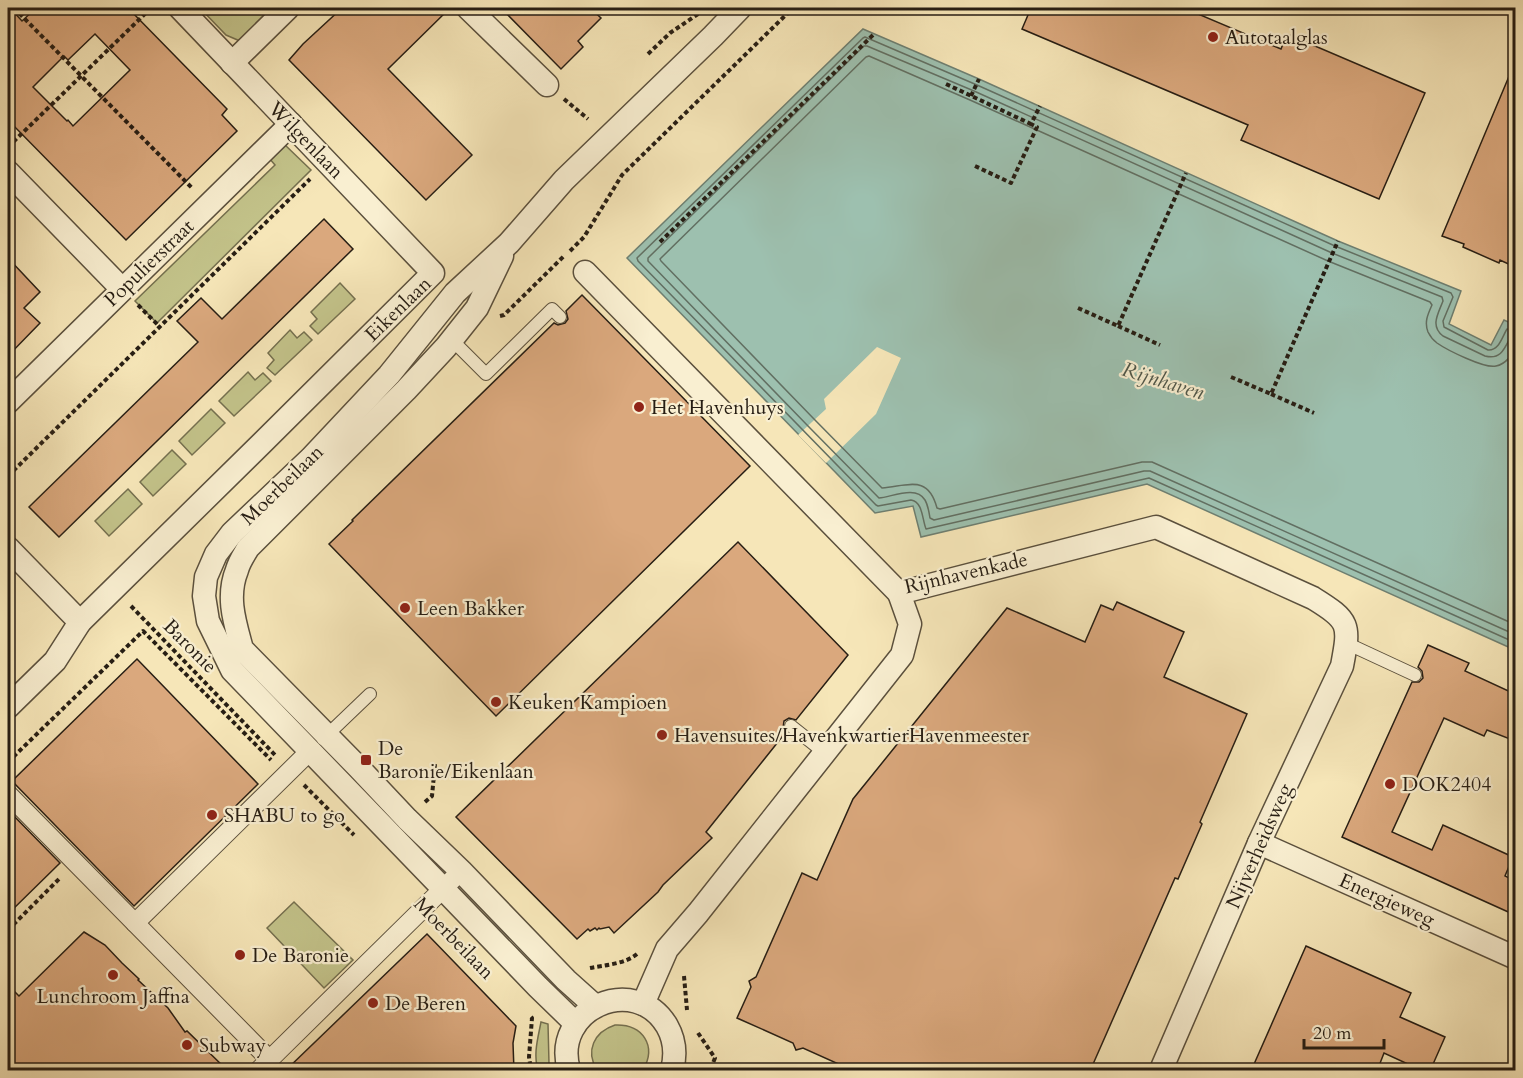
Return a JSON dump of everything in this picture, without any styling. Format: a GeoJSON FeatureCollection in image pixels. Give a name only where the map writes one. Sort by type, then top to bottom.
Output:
{"type":"FeatureCollection","features":[{"type":"Feature","properties":{"kind":"street","name":"Wilgenlaan"},"geometry":{"type":"LineString","coordinates":[[180,8],[433,273]]}},
{"type":"Feature","properties":{"kind":"street"},"geometry":{"type":"LineString","coordinates":[[232,63],[288,8]]}},
{"type":"Feature","properties":{"kind":"street"},"geometry":{"type":"LineString","coordinates":[[468,8],[548,85]]}},
{"type":"Feature","properties":{"kind":"street","name":"Moerbeilaan"},"geometry":{"type":"LineString","coordinates":[[575,1023],[232,670],[208,621],[204,596],[206,577],[216,554],[232,533],[311,458],[389,375],[455,293],[509,243],[564,180],[740,8]]}},
{"type":"Feature","properties":{"kind":"street","name":"Populierstraat"},"geometry":{"type":"LineString","coordinates":[[8,402],[291,124]]}},
{"type":"Feature","properties":{"kind":"street"},"geometry":{"type":"LineString","coordinates":[[8,172],[122,289]]}},
{"type":"Feature","properties":{"kind":"street","name":"Moerbeilaan"},"geometry":{"type":"LineString","coordinates":[[509,243],[477,308],[452,340],[406,390],[248,548],[236,571],[231,600],[243,649],[407,819],[461,871],[566,980],[595,1006]]}},
{"type":"Feature","properties":{"kind":"street","name":"Rijnhavenkade"},"geometry":{"type":"LineString","coordinates":[[585,272],[899,592],[1156,527],[1313,598],[1334,610],[1345,632]]}},
{"type":"Feature","properties":{"kind":"street","name":"Eikenlaan"},"geometry":{"type":"LineString","coordinates":[[8,707],[55,661],[80,621],[433,273]]}},
{"type":"Feature","properties":{"kind":"street"},"geometry":{"type":"LineString","coordinates":[[8,548],[80,621]]}},
{"type":"Feature","properties":{"kind":"street"},"geometry":{"type":"LineString","coordinates":[[643,1004],[667,949],[902,655],[910,624],[899,592]]}},
{"type":"Feature","properties":{"kind":"street","name":"Nijverheidsweg"},"geometry":{"type":"LineString","coordinates":[[1161,1071],[1259,843],[1342,666],[1345,632]]}},
{"type":"Feature","properties":{"kind":"street"},"geometry":{"type":"LineString","coordinates":[[135,923],[310,751]]}},
{"type":"Feature","properties":{"kind":"street"},"geometry":{"type":"LineString","coordinates":[[8,794],[135,923],[265,1065],[461,871]]}},
{"type":"Feature","properties":{"kind":"street","name":"Energieweg"},"geometry":{"type":"LineString","coordinates":[[1259,843],[1515,958]]}},
{"type":"Feature","properties":{"kind":"street"},"geometry":{"type":"LineString","coordinates":[[568,1071],[566,1048],[575,1023],[595,1006],[604,1002],[624,1000],[643,1004],[660,1016],[671,1033],[675,1053],[672,1071]]}},
{"type":"Feature","properties":{"kind":"lane"},"geometry":{"type":"LineString","coordinates":[[452,340],[486,374],[552,309],[560,317]]}},
{"type":"Feature","properties":{"kind":"lane"},"geometry":{"type":"LineString","coordinates":[[1345,632],[1415,675]]}},
{"type":"Feature","properties":{"kind":"lane"},"geometry":{"type":"LineString","coordinates":[[310,751],[370,694]]}},
{"type":"Feature","properties":{"kind":"lane"},"geometry":{"type":"LineString","coordinates":[[791,726],[825,753]]}},
{"type":"Feature","properties":{"kind":"path"},"geometry":{"type":"LineString","coordinates":[[14,8],[208,205]]}},
{"type":"Feature","properties":{"kind":"path"},"geometry":{"type":"LineString","coordinates":[[8,147],[151,8]]}},
{"type":"Feature","properties":{"kind":"path"},"geometry":{"type":"LineString","coordinates":[[477,308],[492,316],[504,315],[584,237],[622,174],[793,8]]}},
{"type":"Feature","properties":{"kind":"path"},"geometry":{"type":"LineString","coordinates":[[648,54],[670,33],[700,11]]}},
{"type":"Feature","properties":{"kind":"path"},"geometry":{"type":"LineString","coordinates":[[660,242],[874,34]]}},
{"type":"Feature","properties":{"kind":"path"},"geometry":{"type":"LineString","coordinates":[[971,96],[979,79]]}},
{"type":"Feature","properties":{"kind":"path"},"geometry":{"type":"LineString","coordinates":[[946,84],[1037,127],[1011,183],[975,166]]}},
{"type":"Feature","properties":{"kind":"path"},"geometry":{"type":"LineString","coordinates":[[548,85],[588,119]]}},
{"type":"Feature","properties":{"kind":"path"},"geometry":{"type":"LineString","coordinates":[[1031,124],[1040,106]]}},
{"type":"Feature","properties":{"kind":"path"},"geometry":{"type":"LineString","coordinates":[[8,476],[327,161]]}},
{"type":"Feature","properties":{"kind":"path"},"geometry":{"type":"LineString","coordinates":[[1118,326],[1186,173]]}},
{"type":"Feature","properties":{"kind":"path"},"geometry":{"type":"LineString","coordinates":[[1271,394],[1338,241]]}},
{"type":"Feature","properties":{"kind":"path"},"geometry":{"type":"LineString","coordinates":[[1078,309],[1160,345]]}},
{"type":"Feature","properties":{"kind":"path"},"geometry":{"type":"LineString","coordinates":[[1232,377],[1314,413]]}},
{"type":"Feature","properties":{"kind":"path"},"geometry":{"type":"LineString","coordinates":[[113,589],[288,773],[355,837]]}},
{"type":"Feature","properties":{"kind":"path","name":"Baronie"},"geometry":{"type":"LineString","coordinates":[[8,762],[143,631],[288,773]]}},
{"type":"Feature","properties":{"kind":"path"},"geometry":{"type":"LineString","coordinates":[[8,930],[76,863]]}},
{"type":"Feature","properties":{"kind":"path"},"geometry":{"type":"LineString","coordinates":[[566,980],[577,971],[624,961],[634,957],[641,950]]}},
{"type":"Feature","properties":{"kind":"path"},"geometry":{"type":"LineString","coordinates":[[687,967],[683,977],[689,1016]]}},
{"type":"Feature","properties":{"kind":"path"},"geometry":{"type":"LineString","coordinates":[[531,1071],[529,1057],[532,1018],[548,997]]}},
{"type":"Feature","properties":{"kind":"path"},"geometry":{"type":"LineString","coordinates":[[527,1013],[532,1018]]}},
{"type":"Feature","properties":{"kind":"path"},"geometry":{"type":"LineString","coordinates":[[696,1031],[715,1058],[710,1071]]}},
{"type":"Feature","properties":{"kind":"green space"},"geometry":{"type":"Polygon","coordinates":[[[200,8],[273,8],[240,41],[226,35],[200,8]]]}},
{"type":"Feature","properties":{"kind":"green space"},"geometry":{"type":"Polygon","coordinates":[[[284,144],[311,170],[157,323],[135,301],[275,165],[269,158],[284,144]]]}},
{"type":"Feature","properties":{"kind":"green space"},"geometry":{"type":"Polygon","coordinates":[[[340,283],[355,299],[318,334],[310,326],[317,319],[311,312],[340,283]]]}},
{"type":"Feature","properties":{"kind":"green space"},"geometry":{"type":"Polygon","coordinates":[[[290,330],[297,338],[304,332],[312,340],[275,375],[267,368],[274,360],[268,353],[290,330]]]}},
{"type":"Feature","properties":{"kind":"green space"},"geometry":{"type":"Polygon","coordinates":[[[248,372],[255,380],[263,373],[271,381],[234,416],[219,401],[248,372]]]}},
{"type":"Feature","properties":{"kind":"green space"},"geometry":{"type":"Polygon","coordinates":[[[211,409],[225,423],[192,455],[179,441],[211,409]]]}},
{"type":"Feature","properties":{"kind":"green space"},"geometry":{"type":"Polygon","coordinates":[[[172,450],[186,464],[153,496],[140,482],[172,450]]]}},
{"type":"Feature","properties":{"kind":"green space"},"geometry":{"type":"Polygon","coordinates":[[[128,489],[142,504],[109,536],[95,521],[128,489]]]}},
{"type":"Feature","properties":{"kind":"green space"},"geometry":{"type":"Polygon","coordinates":[[[294,902],[353,960],[324,988],[267,928],[294,902]]]}},
{"type":"Feature","properties":{"kind":"green space"},"geometry":{"type":"Polygon","coordinates":[[[541,1022],[548,1024],[551,1070],[538,1070],[536,1046],[541,1022]]]}},
{"type":"Feature","properties":{"kind":"green space"},"geometry":{"type":"Polygon","coordinates":[[[615,1025],[633,1028],[645,1038],[648,1053],[643,1070],[597,1070],[592,1056],[594,1043],[602,1032],[615,1025]]]}},
{"type":"Feature","properties":{"kind":"water","name":"Rijnhaven"},"geometry":{"type":"Polygon","coordinates":[[[863,29],[1338,241],[1461,291],[1449,324],[1491,345],[1504,320],[1515,325],[1515,650],[1147,484],[921,537],[913,506],[875,513],[627,258],[863,29]]]}},
{"type":"Feature","properties":{"kind":"pier"},"geometry":{"type":"Polygon","coordinates":[[[877,347],[901,358],[876,414],[826,463],[798,435],[826,409],[824,399],[877,347]]]}},
{"type":"Feature","properties":{"kind":"building"},"geometry":{"type":"Polygon","coordinates":[[[8,8],[22,21],[36,8],[128,8],[227,109],[222,115],[237,131],[126,240],[8,120],[8,8]],[[95,34],[68,60],[64,56],[33,87],[73,126],[130,70],[95,34]]]}},
{"type":"Feature","properties":{"kind":"building"},"geometry":{"type":"Polygon","coordinates":[[[342,8],[450,8],[388,69],[472,155],[426,200],[289,60],[342,8]]]}},
{"type":"Feature","properties":{"kind":"building"},"geometry":{"type":"Polygon","coordinates":[[[501,8],[590,8],[601,18],[578,41],[583,47],[561,69],[501,8]]]}},
{"type":"Feature","properties":{"kind":"building"},"geometry":{"type":"Polygon","coordinates":[[[1031,8],[1184,8],[1281,49],[1287,34],[1425,93],[1379,199],[1241,140],[1248,125],[1022,29],[1031,8]]]}},
{"type":"Feature","properties":{"kind":"building"},"geometry":{"type":"Polygon","coordinates":[[[1515,62],[1515,267],[1500,260],[1499,263],[1463,247],[1464,244],[1442,236],[1515,62]]]}},
{"type":"Feature","properties":{"kind":"building"},"geometry":{"type":"Polygon","coordinates":[[[324,219],[353,249],[59,537],[29,507],[198,342],[177,321],[201,298],[222,319],[324,219]]]}},
{"type":"Feature","properties":{"kind":"building"},"geometry":{"type":"Polygon","coordinates":[[[8,258],[40,292],[24,308],[40,323],[8,356],[8,258]]]}},
{"type":"Feature","properties":{"kind":"building"},"geometry":{"type":"Polygon","coordinates":[[[582,295],[750,466],[496,716],[329,544],[554,323],[558,325],[565,323],[568,319],[566,311],[582,295]]]}},
{"type":"Feature","properties":{"kind":"building","name":"Havensuites/HavenkwartierHavenmeester"},"geometry":{"type":"Polygon","coordinates":[[[738,542],[848,655],[796,720],[789,718],[784,721],[783,728],[786,732],[706,832],[712,838],[614,933],[609,927],[597,930],[595,928],[590,931],[588,929],[577,939],[456,817],[738,542]]]}},
{"type":"Feature","properties":{"kind":"building"},"geometry":{"type":"Polygon","coordinates":[[[1117,602],[1184,632],[1164,677],[1247,714],[1178,879],[1175,878],[1090,1071],[854,1071],[803,1048],[796,1050],[793,1043],[737,1018],[751,987],[749,981],[756,977],[802,873],[817,880],[853,799],[1007,608],[1085,642],[1101,605],[1113,610],[1117,602]]]}},
{"type":"Feature","properties":{"kind":"building","name":"DOK2404"},"geometry":{"type":"Polygon","coordinates":[[[1428,645],[1469,663],[1465,671],[1515,694],[1515,741],[1487,730],[1484,736],[1444,718],[1392,832],[1432,850],[1443,825],[1513,857],[1505,876],[1515,881],[1515,915],[1342,837],[1412,682],[1419,682],[1423,678],[1422,671],[1418,667],[1428,645]]]}},
{"type":"Feature","properties":{"kind":"building"},"geometry":{"type":"Polygon","coordinates":[[[137,659],[258,784],[134,906],[12,781],[137,659]]]}},
{"type":"Feature","properties":{"kind":"building"},"geometry":{"type":"Polygon","coordinates":[[[13,815],[60,863],[8,914],[8,820],[13,815]]]}},
{"type":"Feature","properties":{"kind":"building"},"geometry":{"type":"Polygon","coordinates":[[[84,932],[105,945],[168,1008],[185,1032],[187,1031],[228,1071],[8,1071],[8,985],[19,996],[84,932]]]}},
{"type":"Feature","properties":{"kind":"building"},"geometry":{"type":"Polygon","coordinates":[[[427,934],[516,1026],[513,1043],[514,1071],[285,1071],[427,934]]]}},
{"type":"Feature","properties":{"kind":"building"},"geometry":{"type":"Polygon","coordinates":[[[1306,946],[1411,993],[1400,1017],[1445,1037],[1430,1071],[1423,1071],[1384,1053],[1377,1071],[1251,1071],[1306,946]]]}},
{"type":"Feature","properties":{"kind":"place","name":"Autotaalglas"},"geometry":{"type":"Point","coordinates":[1213,37]}},
{"type":"Feature","properties":{"kind":"place","name":"Het Havenhuys"},"geometry":{"type":"Point","coordinates":[639,407]}},
{"type":"Feature","properties":{"kind":"place","name":"Leen Bakker"},"geometry":{"type":"Point","coordinates":[405,608]}},
{"type":"Feature","properties":{"kind":"place","name":"Keuken Kampioen"},"geometry":{"type":"Point","coordinates":[496,702]}},
{"type":"Feature","properties":{"kind":"place","name":"Havensuites/HavenkwartierHavenmeester"},"geometry":{"type":"Point","coordinates":[662,735]}},
{"type":"Feature","properties":{"kind":"place","name":"De Baronie/Eikenlaan"},"geometry":{"type":"Point","coordinates":[366,760]}},
{"type":"Feature","properties":{"kind":"place","name":"DOK2404"},"geometry":{"type":"Point","coordinates":[1390,784]}},
{"type":"Feature","properties":{"kind":"place","name":"SHABU to go"},"geometry":{"type":"Point","coordinates":[212,815]}},
{"type":"Feature","properties":{"kind":"place","name":"De Baronie"},"geometry":{"type":"Point","coordinates":[240,955]}},
{"type":"Feature","properties":{"kind":"place","name":"Lunchroom Jaffna"},"geometry":{"type":"Point","coordinates":[113,975]}},
{"type":"Feature","properties":{"kind":"place","name":"De Beren"},"geometry":{"type":"Point","coordinates":[373,1003]}},
{"type":"Feature","properties":{"kind":"place","name":"Subway"},"geometry":{"type":"Point","coordinates":[187,1045]}}]}
